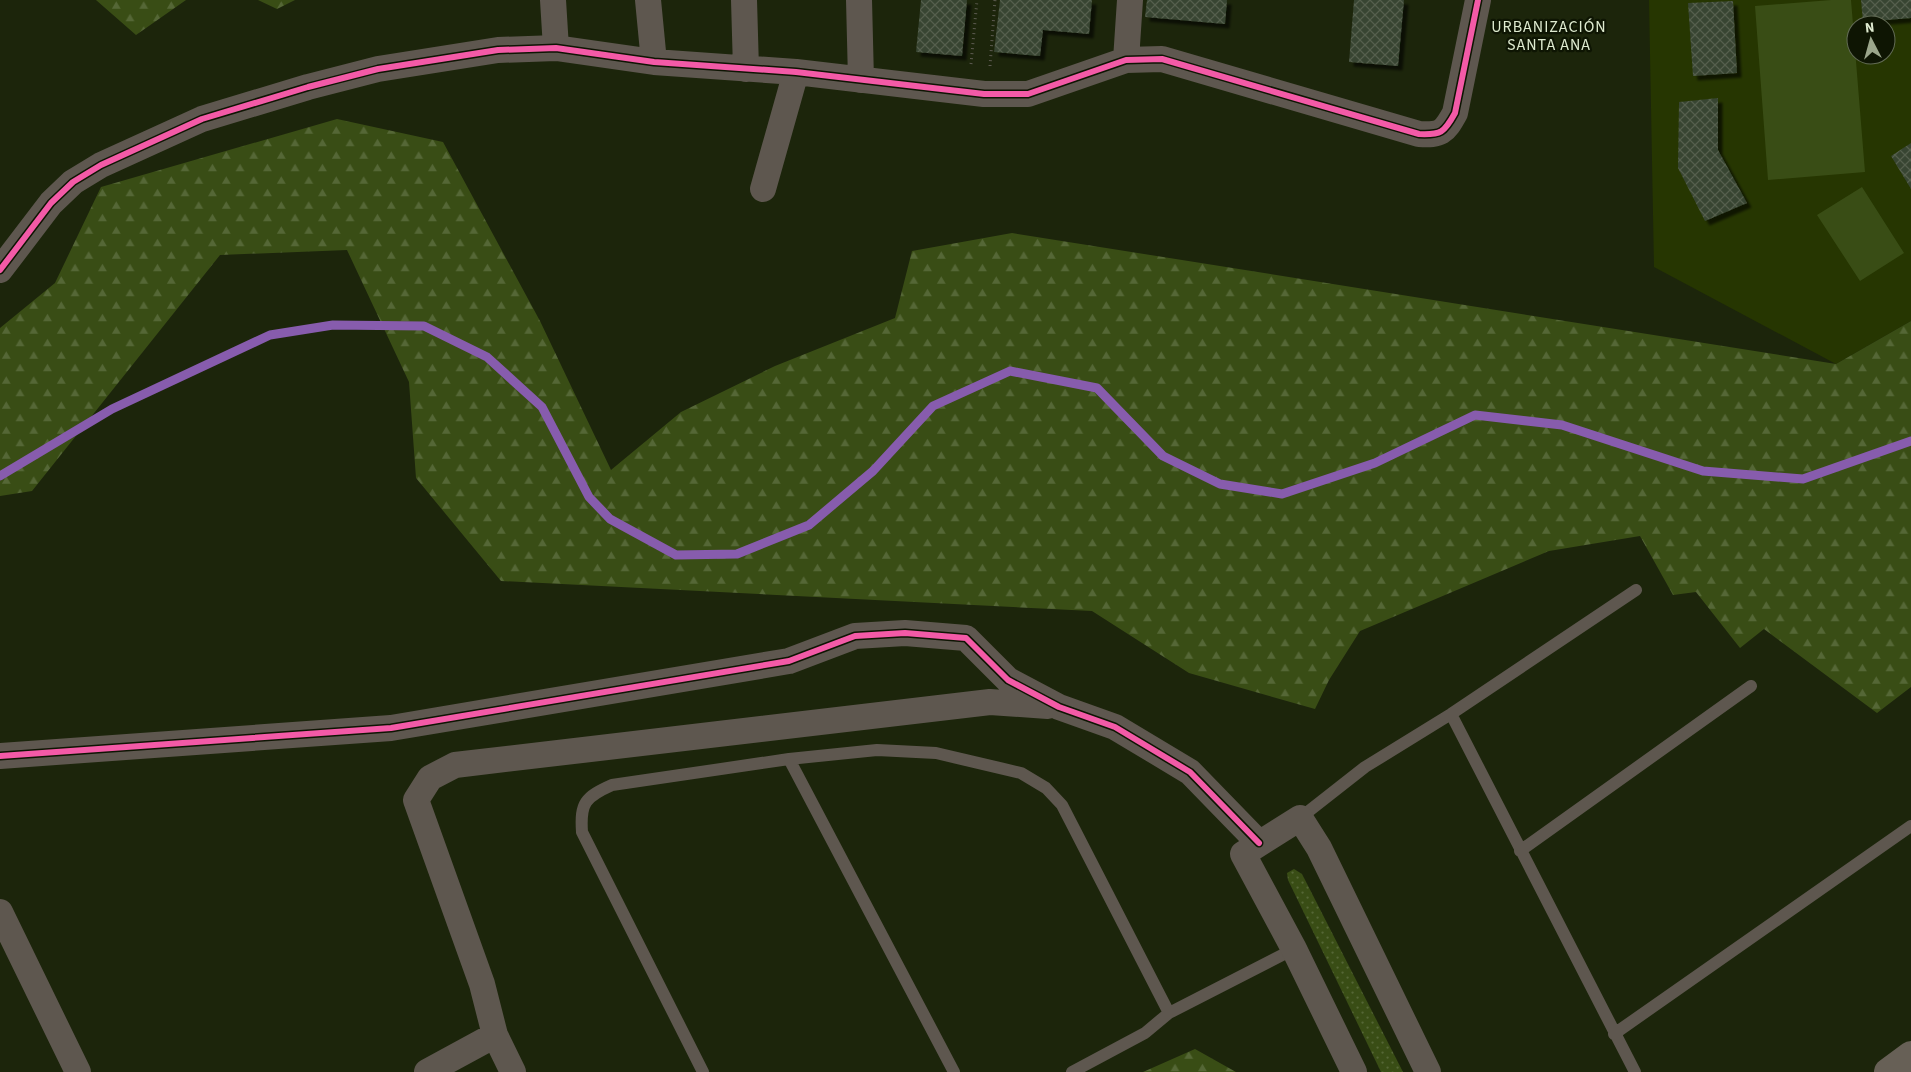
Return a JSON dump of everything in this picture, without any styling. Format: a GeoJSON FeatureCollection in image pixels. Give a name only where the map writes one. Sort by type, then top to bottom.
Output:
{"type":"FeatureCollection","features":[{"type":"Feature","properties":{"kind":"main road"},"geometry":{"type":"LineString","coordinates":[[1888,1072],[1911,1055]]}},
{"type":"Feature","properties":{"kind":"street"},"geometry":{"type":"LineString","coordinates":[[553,0],[556,48]]}},
{"type":"Feature","properties":{"kind":"street"},"geometry":{"type":"LineString","coordinates":[[648,0],[654,62]]}},
{"type":"Feature","properties":{"kind":"street"},"geometry":{"type":"LineString","coordinates":[[744,0],[746,69]]}},
{"type":"Feature","properties":{"kind":"street"},"geometry":{"type":"LineString","coordinates":[[859,0],[861,80]]}},
{"type":"Feature","properties":{"kind":"street"},"geometry":{"type":"LineString","coordinates":[[1126,60],[1130,0]]}},
{"type":"Feature","properties":{"kind":"street"},"geometry":{"type":"LineString","coordinates":[[0,270],[51,203],[74,182],[125,153],[202,119],[308,87],[378,69],[498,50],[556,48],[654,62],[796,72],[984,94],[1028,94],[1126,60],[1162,59],[1419,134],[1438,135],[1448,128],[1456,114],[1478,0]]}},
{"type":"Feature","properties":{"kind":"street"},"geometry":{"type":"LineString","coordinates":[[763,189],[796,72]]}},
{"type":"Feature","properties":{"kind":"street"},"geometry":{"type":"LineString","coordinates":[[0,756],[391,728],[789,661],[855,636],[905,633],[966,638],[1008,680],[1059,707],[1115,727],[1190,772],[1259,843]]}},
{"type":"Feature","properties":{"kind":"street"},"geometry":{"type":"LineString","coordinates":[[513,1072],[496,1035],[482,984],[416,800],[430,778],[455,765],[990,702],[1059,707]]}},
{"type":"Feature","properties":{"kind":"street"},"geometry":{"type":"LineString","coordinates":[[1354,1072],[1294,949],[1243,854],[1300,818],[1319,848],[1428,1072]]}},
{"type":"Feature","properties":{"kind":"street"},"geometry":{"type":"LineString","coordinates":[[0,912],[78,1072]]}},
{"type":"Feature","properties":{"kind":"street"},"geometry":{"type":"LineString","coordinates":[[427,1072],[496,1035]]}},
{"type":"Feature","properties":{"kind":"lane"},"geometry":{"type":"LineString","coordinates":[[1300,818],[1366,767],[1451,714],[1636,590]]}},
{"type":"Feature","properties":{"kind":"lane"},"geometry":{"type":"LineString","coordinates":[[1520,852],[1751,686]]}},
{"type":"Feature","properties":{"kind":"lane"},"geometry":{"type":"LineString","coordinates":[[1451,714],[1520,852],[1635,1072]]}},
{"type":"Feature","properties":{"kind":"lane"},"geometry":{"type":"LineString","coordinates":[[703,1072],[582,832],[581,816],[584,804],[595,793],[612,785],[789,759],[877,750],[936,753],[1021,773],[1046,788],[1062,805],[1169,1013]]}},
{"type":"Feature","properties":{"kind":"lane"},"geometry":{"type":"LineString","coordinates":[[789,759],[954,1072]]}},
{"type":"Feature","properties":{"kind":"lane"},"geometry":{"type":"LineString","coordinates":[[1614,1034],[1911,826]]}},
{"type":"Feature","properties":{"kind":"lane"},"geometry":{"type":"LineString","coordinates":[[1072,1072],[1145,1033],[1169,1013],[1294,949]]}},
{"type":"Feature","properties":{"kind":"path"},"geometry":{"type":"LineString","coordinates":[[970,71],[977,0]]}},
{"type":"Feature","properties":{"kind":"path"},"geometry":{"type":"LineString","coordinates":[[990,72],[996,0]]}},
{"type":"Feature","properties":{"kind":"shaded area"},"geometry":{"type":"Polygon","coordinates":[[[1649,0],[1911,0],[1911,321],[1836,364],[1654,267],[1649,0]]]}},
{"type":"Feature","properties":{"kind":"green space"},"geometry":{"type":"Polygon","coordinates":[[[96,0],[186,0],[136,35],[96,0]]]}},
{"type":"Feature","properties":{"kind":"green space"},"geometry":{"type":"Polygon","coordinates":[[[258,0],[295,0],[277,9],[258,0]]]}},
{"type":"Feature","properties":{"kind":"green space"},"geometry":{"type":"Polygon","coordinates":[[[1851,0],[1852,15],[1846,15],[1846,65],[1856,65],[1865,172],[1768,180],[1755,6],[1851,0]]]}},
{"type":"Feature","properties":{"kind":"green space"},"geometry":{"type":"Polygon","coordinates":[[[337,119],[443,142],[540,321],[611,470],[681,412],[775,366],[895,318],[912,251],[1012,233],[1836,364],[1911,321],[1911,687],[1877,713],[1764,629],[1740,648],[1696,592],[1673,595],[1640,536],[1549,551],[1360,631],[1329,680],[1315,709],[1189,673],[1092,611],[501,581],[416,478],[409,382],[347,250],[220,255],[32,491],[0,496],[0,328],[55,283],[101,187],[337,119]]]}},
{"type":"Feature","properties":{"kind":"green space"},"geometry":{"type":"Polygon","coordinates":[[[1862,187],[1904,253],[1860,281],[1817,215],[1862,187]]]}},
{"type":"Feature","properties":{"kind":"green space"},"geometry":{"type":"Polygon","coordinates":[[[1294,869],[1302,874],[1403,1072],[1381,1072],[1288,880],[1287,873],[1294,869]]]}},
{"type":"Feature","properties":{"kind":"green space"},"geometry":{"type":"Polygon","coordinates":[[[1195,1049],[1236,1072],[1143,1072],[1195,1049]]]}},
{"type":"Feature","properties":{"kind":"building"},"geometry":{"type":"Polygon","coordinates":[[[921,0],[967,0],[962,56],[916,52],[921,0]]]}},
{"type":"Feature","properties":{"kind":"building"},"geometry":{"type":"Polygon","coordinates":[[[1000,0],[1092,0],[1089,34],[1043,30],[1040,56],[994,52],[1000,0]]]}},
{"type":"Feature","properties":{"kind":"building"},"geometry":{"type":"Polygon","coordinates":[[[1147,0],[1227,0],[1225,24],[1145,17],[1147,0]]]}},
{"type":"Feature","properties":{"kind":"building"},"geometry":{"type":"Polygon","coordinates":[[[1354,0],[1404,0],[1398,66],[1349,62],[1354,0]]]}},
{"type":"Feature","properties":{"kind":"building"},"geometry":{"type":"Polygon","coordinates":[[[1861,0],[1911,0],[1911,18],[1896,19],[1896,15],[1862,15],[1861,0]]]}},
{"type":"Feature","properties":{"kind":"building"},"geometry":{"type":"Polygon","coordinates":[[[1733,1],[1737,73],[1693,76],[1688,3],[1733,1]]]}},
{"type":"Feature","properties":{"kind":"building"},"geometry":{"type":"Polygon","coordinates":[[[1718,98],[1718,150],[1747,203],[1705,221],[1678,168],[1679,102],[1718,98]]]}},
{"type":"Feature","properties":{"kind":"building"},"geometry":{"type":"Polygon","coordinates":[[[1911,143],[1911,189],[1891,156],[1911,143]]]}},
{"type":"Feature","properties":{"kind":"waterway"},"geometry":{"type":"LineString","coordinates":[[0,476],[112,409],[270,335],[333,325],[424,326],[487,357],[542,407],[589,497],[610,519],[676,555],[737,554],[809,525],[873,471],[933,406],[1010,371],[1097,388],[1163,456],[1220,484],[1282,494],[1375,463],[1475,415],[1562,425],[1703,471],[1803,479],[1911,441]]}},
{"type":"Feature","properties":{"kind":"cycle path"},"geometry":{"type":"LineString","coordinates":[[0,270],[51,203],[73,182],[101,165],[202,119],[308,87],[378,69],[498,50],[556,48],[654,62],[796,72],[984,94],[1028,94],[1126,60],[1162,59],[1419,134],[1432,134],[1445,129],[1455,113],[1478,0]]}},
{"type":"Feature","properties":{"kind":"cycle path"},"geometry":{"type":"LineString","coordinates":[[0,756],[391,728],[789,661],[855,636],[905,633],[966,638],[1008,680],[1059,707],[1115,727],[1190,772],[1259,843]]}},
{"type":"Feature","properties":{"kind":"district","name":"URBANIZACIÓN SANTA ANA"},"geometry":{"type":"Point","coordinates":[1549,35]}}]}
